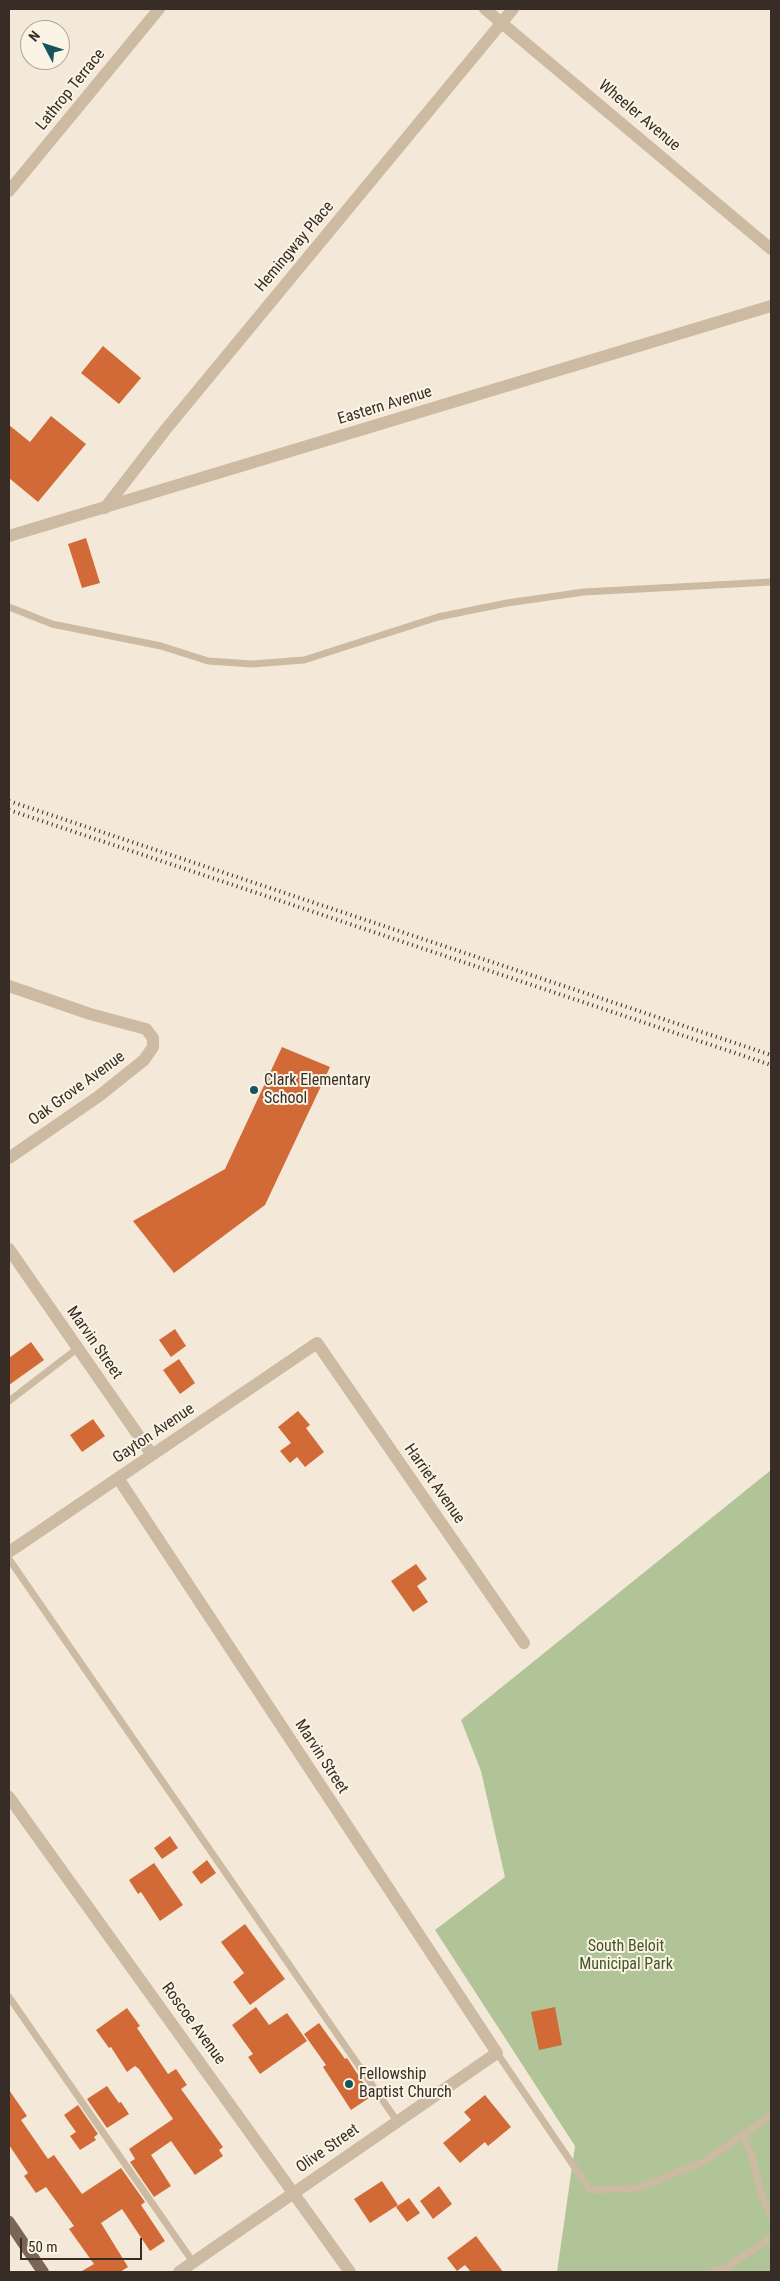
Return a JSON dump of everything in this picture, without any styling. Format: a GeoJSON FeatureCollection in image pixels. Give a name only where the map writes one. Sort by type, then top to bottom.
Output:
{"type":"FeatureCollection","features":[{"type":"Feature","properties":{"kind":"main road"},"geometry":{"type":"LineString","coordinates":[[9,2222],[43,2272]]}},
{"type":"Feature","properties":{"kind":"street","name":"Lathrop Terrace"},"geometry":{"type":"LineString","coordinates":[[9,191],[158,9]]}},
{"type":"Feature","properties":{"kind":"street","name":"Wheeler Avenue"},"geometry":{"type":"LineString","coordinates":[[485,9],[771,249]]}},
{"type":"Feature","properties":{"kind":"street","name":"Hemingway Place"},"geometry":{"type":"LineString","coordinates":[[105,508],[166,428],[513,9]]}},
{"type":"Feature","properties":{"kind":"street","name":"Eastern Avenue"},"geometry":{"type":"LineString","coordinates":[[9,536],[771,306]]}},
{"type":"Feature","properties":{"kind":"street","name":"Oak Grove Avenue"},"geometry":{"type":"LineString","coordinates":[[9,986],[90,1014],[146,1029],[153,1038],[153,1047],[144,1060],[99,1096],[9,1158]]}},
{"type":"Feature","properties":{"kind":"street","name":"Marvin Street"},"geometry":{"type":"LineString","coordinates":[[9,1249],[152,1455]]}},
{"type":"Feature","properties":{"kind":"street","name":"Gayton Avenue"},"geometry":{"type":"LineString","coordinates":[[9,1552],[317,1343]]}},
{"type":"Feature","properties":{"kind":"street","name":"Harriet Avenue"},"geometry":{"type":"LineString","coordinates":[[317,1343],[524,1644]]}},
{"type":"Feature","properties":{"kind":"street","name":"Marvin Street"},"geometry":{"type":"LineString","coordinates":[[118,1478],[497,2053]]}},
{"type":"Feature","properties":{"kind":"street","name":"Roscoe Avenue"},"geometry":{"type":"LineString","coordinates":[[9,1797],[350,2272]]}},
{"type":"Feature","properties":{"kind":"street","name":"Olive Street"},"geometry":{"type":"LineString","coordinates":[[179,2272],[497,2053]]}},
{"type":"Feature","properties":{"kind":"lane"},"geometry":{"type":"LineString","coordinates":[[9,607],[52,624],[161,646],[208,661],[252,664],[304,660],[438,617],[507,603],[584,592],[771,582]]}},
{"type":"Feature","properties":{"kind":"lane"},"geometry":{"type":"LineString","coordinates":[[9,1401],[78,1348]]}},
{"type":"Feature","properties":{"kind":"lane"},"geometry":{"type":"LineString","coordinates":[[9,1559],[397,2121]]}},
{"type":"Feature","properties":{"kind":"lane"},"geometry":{"type":"LineString","coordinates":[[9,1996],[193,2262]]}},
{"type":"Feature","properties":{"kind":"lane"},"geometry":{"type":"LineString","coordinates":[[497,2053],[590,2190],[639,2188],[705,2161],[771,2115]]}},
{"type":"Feature","properties":{"kind":"lane"},"geometry":{"type":"LineString","coordinates":[[743,2135],[752,2156],[761,2194],[771,2215]]}},
{"type":"Feature","properties":{"kind":"lane"},"geometry":{"type":"LineString","coordinates":[[711,2272],[725,2268],[771,2238]]}},
{"type":"Feature","properties":{"kind":"green space","name":"South Beloit Municipal Park"},"geometry":{"type":"Polygon","coordinates":[[[771,1470],[771,2272],[557,2272],[575,2146],[435,1930],[505,1877],[481,1771],[461,1720],[771,1470]]]}},
{"type":"Feature","properties":{"kind":"building"},"geometry":{"type":"Polygon","coordinates":[[[103,346],[141,378],[119,404],[81,373],[103,346]]]}},
{"type":"Feature","properties":{"kind":"building"},"geometry":{"type":"Polygon","coordinates":[[[51,416],[86,444],[38,502],[9,478],[9,425],[30,442],[51,416]]]}},
{"type":"Feature","properties":{"kind":"building"},"geometry":{"type":"Polygon","coordinates":[[[86,538],[100,583],[82,588],[68,544],[86,538]]]}},
{"type":"Feature","properties":{"kind":"building"},"geometry":{"type":"Polygon","coordinates":[[[282,1047],[330,1067],[265,1205],[174,1273],[133,1221],[225,1169],[282,1047]]]}},
{"type":"Feature","properties":{"kind":"building"},"geometry":{"type":"Polygon","coordinates":[[[175,1329],[186,1346],[171,1357],[159,1340],[175,1329]]]}},
{"type":"Feature","properties":{"kind":"building"},"geometry":{"type":"Polygon","coordinates":[[[31,1342],[44,1360],[9,1385],[9,1358],[31,1342]]]}},
{"type":"Feature","properties":{"kind":"building"},"geometry":{"type":"Polygon","coordinates":[[[179,1359],[195,1383],[180,1394],[163,1370],[179,1359]]]}},
{"type":"Feature","properties":{"kind":"building"},"geometry":{"type":"Polygon","coordinates":[[[298,1411],[310,1425],[306,1428],[324,1452],[305,1467],[297,1457],[290,1463],[280,1451],[291,1443],[278,1427],[298,1411]]]}},
{"type":"Feature","properties":{"kind":"building"},"geometry":{"type":"Polygon","coordinates":[[[93,1419],[105,1436],[82,1452],[70,1435],[93,1419]]]}},
{"type":"Feature","properties":{"kind":"building"},"geometry":{"type":"Polygon","coordinates":[[[416,1564],[427,1579],[417,1586],[428,1602],[413,1612],[391,1581],[416,1564]]]}},
{"type":"Feature","properties":{"kind":"building"},"geometry":{"type":"Polygon","coordinates":[[[170,1836],[178,1848],[162,1859],[154,1848],[170,1836]]]}},
{"type":"Feature","properties":{"kind":"building"},"geometry":{"type":"Polygon","coordinates":[[[207,1860],[216,1873],[201,1884],[192,1872],[207,1860]]]}},
{"type":"Feature","properties":{"kind":"building"},"geometry":{"type":"Polygon","coordinates":[[[154,1863],[183,1905],[160,1921],[141,1892],[138,1894],[129,1880],[154,1863]]]}},
{"type":"Feature","properties":{"kind":"building"},"geometry":{"type":"Polygon","coordinates":[[[245,1924],[285,1979],[250,2005],[233,1982],[244,1973],[221,1942],[245,1924]]]}},
{"type":"Feature","properties":{"kind":"building"},"geometry":{"type":"Polygon","coordinates":[[[256,2007],[269,2025],[287,2013],[307,2041],[260,2074],[248,2057],[253,2054],[232,2025],[256,2007]]]}},
{"type":"Feature","properties":{"kind":"building"},"geometry":{"type":"Polygon","coordinates":[[[555,2007],[562,2045],[539,2050],[531,2012],[555,2007]]]}},
{"type":"Feature","properties":{"kind":"building"},"geometry":{"type":"Polygon","coordinates":[[[127,2008],[140,2026],[137,2028],[168,2074],[176,2069],[187,2085],[181,2089],[223,2147],[219,2150],[223,2156],[195,2175],[171,2141],[151,2155],[171,2186],[154,2197],[130,2162],[135,2159],[129,2149],[173,2119],[139,2069],[135,2066],[127,2072],[111,2047],[109,2048],[96,2030],[127,2008]]]}},
{"type":"Feature","properties":{"kind":"building"},"geometry":{"type":"Polygon","coordinates":[[[319,2023],[345,2059],[347,2058],[372,2096],[351,2110],[323,2067],[326,2065],[304,2034],[319,2023]]]}},
{"type":"Feature","properties":{"kind":"building"},"geometry":{"type":"Polygon","coordinates":[[[107,2086],[129,2114],[107,2128],[87,2099],[107,2086]]]}},
{"type":"Feature","properties":{"kind":"building"},"geometry":{"type":"Polygon","coordinates":[[[9,2090],[27,2116],[21,2120],[48,2159],[54,2155],[82,2194],[121,2168],[145,2202],[141,2205],[165,2241],[150,2251],[122,2209],[101,2223],[128,2267],[120,2272],[80,2272],[94,2264],[69,2229],[74,2226],[46,2187],[36,2193],[24,2176],[28,2173],[9,2145],[9,2090]]]}},
{"type":"Feature","properties":{"kind":"building"},"geometry":{"type":"Polygon","coordinates":[[[485,2095],[511,2127],[488,2146],[485,2142],[460,2163],[443,2143],[471,2120],[464,2112],[485,2095]]]}},
{"type":"Feature","properties":{"kind":"building"},"geometry":{"type":"Polygon","coordinates":[[[78,2105],[98,2134],[94,2137],[96,2140],[80,2150],[70,2136],[76,2132],[64,2115],[78,2105]]]}},
{"type":"Feature","properties":{"kind":"building"},"geometry":{"type":"Polygon","coordinates":[[[382,2181],[398,2205],[370,2223],[354,2199],[382,2181]]]}},
{"type":"Feature","properties":{"kind":"building"},"geometry":{"type":"Polygon","coordinates":[[[439,2186],[452,2204],[433,2219],[420,2201],[439,2186]]]}},
{"type":"Feature","properties":{"kind":"building"},"geometry":{"type":"Polygon","coordinates":[[[409,2198],[420,2213],[407,2222],[396,2207],[409,2198]]]}},
{"type":"Feature","properties":{"kind":"building"},"geometry":{"type":"Polygon","coordinates":[[[476,2236],[503,2272],[471,2272],[465,2265],[457,2271],[447,2258],[476,2236]]]}},
{"type":"Feature","properties":{"kind":"railway"},"geometry":{"type":"LineString","coordinates":[[9,801],[771,1055]]}},
{"type":"Feature","properties":{"kind":"railway"},"geometry":{"type":"LineString","coordinates":[[9,810],[771,1065]]}},
{"type":"Feature","properties":{"kind":"place","name":"Clark Elementary School"},"geometry":{"type":"Point","coordinates":[254,1090]}},
{"type":"Feature","properties":{"kind":"place","name":"Fellowship Baptist Church"},"geometry":{"type":"Point","coordinates":[349,2084]}}]}
